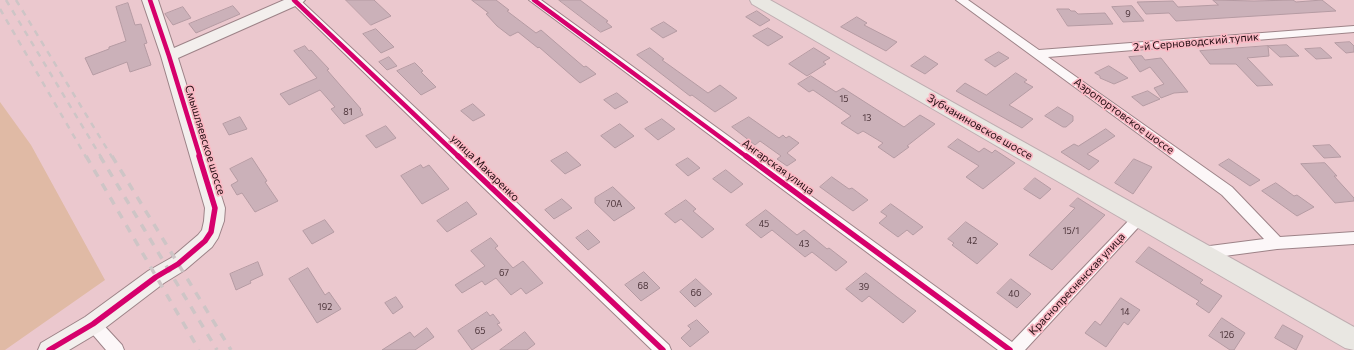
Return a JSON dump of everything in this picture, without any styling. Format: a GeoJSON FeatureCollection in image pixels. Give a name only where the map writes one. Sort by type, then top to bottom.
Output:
{"type":"FeatureCollection","features":[{"type":"Feature","properties":{"kind":"main road","name":"Зубчаниновское шоссе"},"geometry":{"type":"LineString","coordinates":[[758,0],[1139,219],[1202,253]]}},
{"type":"Feature","properties":{"kind":"main road"},"geometry":{"type":"LineString","coordinates":[[1202,253],[1354,340]]}},
{"type":"Feature","properties":{"kind":"street","name":"Смышляевское шоссе"},"geometry":{"type":"LineString","coordinates":[[49,350],[93,324],[193,251],[205,241],[211,232],[214,221],[214,208],[169,56],[150,0]]}},
{"type":"Feature","properties":{"kind":"street"},"geometry":{"type":"LineString","coordinates":[[169,56],[296,0]]}},
{"type":"Feature","properties":{"kind":"street","name":"улица Макаренко"},"geometry":{"type":"LineString","coordinates":[[296,0],[663,350]]}},
{"type":"Feature","properties":{"kind":"street","name":"Ангарская улица"},"geometry":{"type":"LineString","coordinates":[[534,0],[1010,350]]}},
{"type":"Feature","properties":{"kind":"street","name":"Аэропортовское шоссе"},"geometry":{"type":"LineString","coordinates":[[961,0],[1227,190],[1277,243]]}},
{"type":"Feature","properties":{"kind":"street","name":"2-й Серноводский тупик"},"geometry":{"type":"LineString","coordinates":[[1038,54],[1354,29]]}},
{"type":"Feature","properties":{"kind":"street","name":"Краснопресненская улица"},"geometry":{"type":"LineString","coordinates":[[1015,350],[1139,219]]}},
{"type":"Feature","properties":{"kind":"street"},"geometry":{"type":"LineString","coordinates":[[1202,253],[1277,243],[1354,238]]}},
{"type":"Feature","properties":{"kind":"street"},"geometry":{"type":"LineString","coordinates":[[93,324],[116,350]]}},
{"type":"Feature","properties":{"kind":"shaded area"},"geometry":{"type":"Polygon","coordinates":[[[0,102],[31,145],[105,280],[5,350],[0,350],[0,102]]]}},
{"type":"Feature","properties":{"kind":"building"},"geometry":{"type":"Polygon","coordinates":[[[346,0],[374,0],[391,16],[371,25],[346,0]]]}},
{"type":"Feature","properties":{"kind":"building"},"geometry":{"type":"Polygon","coordinates":[[[472,0],[496,0],[509,10],[507,11],[536,33],[541,30],[584,67],[586,66],[596,74],[580,83],[539,47],[538,48],[518,32],[510,36],[497,26],[486,14],[488,13],[472,0]]]}},
{"type":"Feature","properties":{"kind":"building"},"geometry":{"type":"Polygon","coordinates":[[[559,0],[580,0],[608,21],[606,22],[612,27],[601,32],[559,0]]]}},
{"type":"Feature","properties":{"kind":"building"},"geometry":{"type":"Polygon","coordinates":[[[1213,0],[1293,0],[1296,2],[1322,0],[1336,11],[1176,21],[1169,13],[1146,14],[1137,2],[1173,1],[1178,7],[1218,5],[1213,0]]]}},
{"type":"Feature","properties":{"kind":"building"},"geometry":{"type":"Polygon","coordinates":[[[128,3],[135,25],[141,24],[147,43],[144,44],[151,65],[130,72],[127,62],[93,75],[85,58],[126,41],[116,7],[128,3]]]}},
{"type":"Feature","properties":{"kind":"building"},"geometry":{"type":"Polygon","coordinates":[[[233,6],[240,14],[196,33],[189,24],[233,6]]]}},
{"type":"Feature","properties":{"kind":"building"},"geometry":{"type":"Polygon","coordinates":[[[1132,6],[1144,21],[1123,22],[1112,7],[1132,6]]]}},
{"type":"Feature","properties":{"kind":"building"},"geometry":{"type":"Polygon","coordinates":[[[183,7],[191,18],[173,25],[165,14],[183,7]]]}},
{"type":"Feature","properties":{"kind":"building"},"geometry":{"type":"Polygon","coordinates":[[[1057,9],[1069,9],[1078,14],[1105,13],[1113,24],[1068,26],[1057,9]]]}},
{"type":"Feature","properties":{"kind":"building"},"geometry":{"type":"Polygon","coordinates":[[[757,11],[770,20],[760,26],[746,17],[757,11]]]}},
{"type":"Feature","properties":{"kind":"building"},"geometry":{"type":"Polygon","coordinates":[[[857,17],[867,23],[864,25],[897,42],[886,51],[841,27],[857,17]]]}},
{"type":"Feature","properties":{"kind":"building"},"geometry":{"type":"Polygon","coordinates":[[[664,22],[677,31],[663,38],[651,29],[664,22]]]}},
{"type":"Feature","properties":{"kind":"building"},"geometry":{"type":"Polygon","coordinates":[[[768,28],[783,37],[768,46],[753,36],[768,28]]]}},
{"type":"Feature","properties":{"kind":"building"},"geometry":{"type":"Polygon","coordinates":[[[376,29],[394,47],[381,53],[363,34],[376,29]]]}},
{"type":"Feature","properties":{"kind":"building"},"geometry":{"type":"Polygon","coordinates":[[[1350,42],[1354,46],[1354,52],[1346,53],[1335,43],[1350,42]]]}},
{"type":"Feature","properties":{"kind":"building"},"geometry":{"type":"Polygon","coordinates":[[[1287,45],[1299,56],[1280,57],[1268,46],[1287,45]]]}},
{"type":"Feature","properties":{"kind":"building"},"geometry":{"type":"Polygon","coordinates":[[[305,46],[309,51],[311,50],[329,69],[327,70],[361,109],[360,110],[363,115],[344,124],[331,109],[335,107],[320,90],[289,105],[280,94],[317,78],[294,51],[305,46]]]}},
{"type":"Feature","properties":{"kind":"building"},"geometry":{"type":"Polygon","coordinates":[[[1268,46],[1269,56],[1247,58],[1273,85],[1257,86],[1236,64],[1210,64],[1200,51],[1268,46]]]}},
{"type":"Feature","properties":{"kind":"building"},"geometry":{"type":"Polygon","coordinates":[[[650,48],[664,59],[662,60],[708,93],[720,85],[737,98],[715,112],[692,95],[690,96],[637,55],[650,48]]]}},
{"type":"Feature","properties":{"kind":"building"},"geometry":{"type":"Polygon","coordinates":[[[814,48],[830,58],[823,62],[826,64],[807,76],[789,64],[814,48]]]}},
{"type":"Feature","properties":{"kind":"building"},"geometry":{"type":"Polygon","coordinates":[[[1321,48],[1332,58],[1316,59],[1305,49],[1321,48]]]}},
{"type":"Feature","properties":{"kind":"building"},"geometry":{"type":"Polygon","coordinates":[[[999,52],[1009,58],[995,67],[985,60],[999,52]]]}},
{"type":"Feature","properties":{"kind":"building"},"geometry":{"type":"Polygon","coordinates":[[[925,56],[938,64],[925,74],[911,66],[925,56]]]}},
{"type":"Feature","properties":{"kind":"building"},"geometry":{"type":"Polygon","coordinates":[[[1142,56],[1145,60],[1161,58],[1188,92],[1174,93],[1161,98],[1154,88],[1164,84],[1150,67],[1140,72],[1129,57],[1142,56]]]}},
{"type":"Feature","properties":{"kind":"building"},"geometry":{"type":"Polygon","coordinates":[[[389,57],[397,66],[387,70],[379,62],[389,57]]]}},
{"type":"Feature","properties":{"kind":"building"},"geometry":{"type":"Polygon","coordinates":[[[415,63],[423,71],[421,72],[436,87],[421,95],[397,71],[415,63]]]}},
{"type":"Feature","properties":{"kind":"building"},"geometry":{"type":"Polygon","coordinates":[[[1109,66],[1128,78],[1114,84],[1100,78],[1100,76],[1095,73],[1109,66]]]}},
{"type":"Feature","properties":{"kind":"building"},"geometry":{"type":"Polygon","coordinates":[[[1016,73],[1027,80],[1024,82],[1033,87],[1009,105],[1033,119],[1022,128],[956,91],[965,83],[986,95],[1016,73]]]}},
{"type":"Feature","properties":{"kind":"building"},"geometry":{"type":"Polygon","coordinates":[[[811,76],[836,92],[843,88],[904,127],[920,115],[935,124],[894,158],[878,147],[883,143],[863,131],[858,134],[841,123],[851,116],[813,90],[809,92],[798,84],[811,76]]]}},
{"type":"Feature","properties":{"kind":"building"},"geometry":{"type":"Polygon","coordinates":[[[1148,91],[1160,99],[1143,106],[1132,97],[1148,91]]]}},
{"type":"Feature","properties":{"kind":"building"},"geometry":{"type":"Polygon","coordinates":[[[617,93],[628,102],[615,109],[604,100],[617,93]]]}},
{"type":"Feature","properties":{"kind":"building"},"geometry":{"type":"Polygon","coordinates":[[[473,104],[485,115],[473,121],[461,111],[473,104]]]}},
{"type":"Feature","properties":{"kind":"building"},"geometry":{"type":"Polygon","coordinates":[[[1058,107],[1073,116],[1073,121],[1066,127],[1063,127],[1045,116],[1058,107]]]}},
{"type":"Feature","properties":{"kind":"building"},"geometry":{"type":"Polygon","coordinates":[[[240,117],[247,129],[229,135],[223,124],[240,117]]]}},
{"type":"Feature","properties":{"kind":"building"},"geometry":{"type":"Polygon","coordinates":[[[749,117],[779,138],[783,135],[786,138],[789,136],[799,143],[787,153],[796,160],[787,166],[777,159],[781,156],[760,141],[755,145],[732,127],[749,117]]]}},
{"type":"Feature","properties":{"kind":"building"},"geometry":{"type":"Polygon","coordinates":[[[662,119],[675,129],[658,140],[645,129],[662,119]]]}},
{"type":"Feature","properties":{"kind":"building"},"geometry":{"type":"Polygon","coordinates":[[[620,124],[634,136],[615,148],[601,136],[620,124]]]}},
{"type":"Feature","properties":{"kind":"building"},"geometry":{"type":"Polygon","coordinates":[[[386,126],[396,138],[376,148],[366,136],[386,126]]]}},
{"type":"Feature","properties":{"kind":"building"},"geometry":{"type":"Polygon","coordinates":[[[1106,129],[1115,136],[1087,154],[1099,161],[1089,170],[1061,152],[1074,144],[1078,146],[1106,129]]]}},
{"type":"Feature","properties":{"kind":"building"},"geometry":{"type":"Polygon","coordinates":[[[958,139],[979,152],[984,148],[992,153],[995,150],[1015,163],[983,189],[966,177],[979,166],[948,147],[958,139]]]}},
{"type":"Feature","properties":{"kind":"building"},"geometry":{"type":"Polygon","coordinates":[[[1330,145],[1341,157],[1324,158],[1313,146],[1330,145]]]}},
{"type":"Feature","properties":{"kind":"building"},"geometry":{"type":"Polygon","coordinates":[[[567,152],[581,165],[565,174],[551,161],[567,152]]]}},
{"type":"Feature","properties":{"kind":"building"},"geometry":{"type":"Polygon","coordinates":[[[252,158],[267,181],[265,182],[278,201],[255,212],[242,193],[237,195],[231,185],[238,181],[230,169],[252,158]]]}},
{"type":"Feature","properties":{"kind":"building"},"geometry":{"type":"Polygon","coordinates":[[[688,158],[700,168],[688,176],[676,165],[688,158]]]}},
{"type":"Feature","properties":{"kind":"building"},"geometry":{"type":"Polygon","coordinates":[[[1134,159],[1152,167],[1133,194],[1115,183],[1134,159]]]}},
{"type":"Feature","properties":{"kind":"building"},"geometry":{"type":"Polygon","coordinates":[[[1229,159],[1260,180],[1250,186],[1219,165],[1229,159]]]}},
{"type":"Feature","properties":{"kind":"building"},"geometry":{"type":"Polygon","coordinates":[[[1325,163],[1337,176],[1334,176],[1354,198],[1354,201],[1335,203],[1301,164],[1325,163]]]}},
{"type":"Feature","properties":{"kind":"building"},"geometry":{"type":"Polygon","coordinates":[[[421,165],[423,168],[429,165],[449,189],[422,204],[401,176],[421,165]]]}},
{"type":"Feature","properties":{"kind":"building"},"geometry":{"type":"Polygon","coordinates":[[[726,170],[743,184],[731,193],[713,179],[726,170]]]}},
{"type":"Feature","properties":{"kind":"building"},"geometry":{"type":"Polygon","coordinates":[[[832,177],[849,189],[852,188],[868,200],[853,211],[820,187],[832,177]]]}},
{"type":"Feature","properties":{"kind":"building"},"geometry":{"type":"Polygon","coordinates":[[[1035,178],[1051,189],[1040,199],[1024,189],[1035,178]]]}},
{"type":"Feature","properties":{"kind":"building"},"geometry":{"type":"Polygon","coordinates":[[[1276,183],[1294,196],[1297,195],[1314,207],[1297,216],[1262,191],[1276,183]]]}},
{"type":"Feature","properties":{"kind":"building"},"geometry":{"type":"Polygon","coordinates":[[[613,187],[635,208],[614,221],[595,203],[595,198],[613,187]]]}},
{"type":"Feature","properties":{"kind":"building"},"geometry":{"type":"Polygon","coordinates":[[[1078,198],[1105,215],[1052,270],[1029,255],[1075,208],[1070,206],[1078,198]]]}},
{"type":"Feature","properties":{"kind":"building"},"geometry":{"type":"Polygon","coordinates":[[[562,199],[572,208],[554,219],[545,210],[562,199]]]}},
{"type":"Feature","properties":{"kind":"building"},"geometry":{"type":"Polygon","coordinates":[[[686,200],[696,209],[693,211],[714,229],[702,238],[681,219],[675,223],[665,214],[686,200]]]}},
{"type":"Feature","properties":{"kind":"building"},"geometry":{"type":"Polygon","coordinates":[[[467,202],[477,214],[447,232],[437,221],[467,202]]]}},
{"type":"Feature","properties":{"kind":"building"},"geometry":{"type":"Polygon","coordinates":[[[891,204],[923,227],[913,235],[907,230],[898,237],[879,223],[887,216],[881,212],[891,204]]]}},
{"type":"Feature","properties":{"kind":"building"},"geometry":{"type":"Polygon","coordinates":[[[766,210],[797,235],[804,230],[827,249],[829,248],[847,262],[836,271],[812,252],[805,257],[772,230],[761,238],[746,225],[766,210]]]}},
{"type":"Feature","properties":{"kind":"building"},"geometry":{"type":"Polygon","coordinates":[[[325,220],[334,232],[312,244],[303,231],[325,220]]]}},
{"type":"Feature","properties":{"kind":"building"},"geometry":{"type":"Polygon","coordinates":[[[966,222],[998,244],[977,264],[952,245],[954,243],[948,239],[966,222]]]}},
{"type":"Feature","properties":{"kind":"building"},"geometry":{"type":"Polygon","coordinates":[[[588,230],[600,242],[588,250],[576,238],[588,230]]]}},
{"type":"Feature","properties":{"kind":"building"},"geometry":{"type":"Polygon","coordinates":[[[491,238],[498,246],[495,248],[513,268],[523,261],[543,283],[526,294],[521,288],[511,295],[496,278],[485,285],[482,281],[462,293],[455,285],[485,266],[471,251],[491,238]]]}},
{"type":"Feature","properties":{"kind":"building"},"geometry":{"type":"Polygon","coordinates":[[[1149,247],[1203,280],[1200,283],[1222,296],[1209,313],[1196,304],[1199,301],[1136,262],[1149,247]]]}},
{"type":"Feature","properties":{"kind":"building"},"geometry":{"type":"Polygon","coordinates":[[[258,262],[263,275],[236,290],[230,274],[258,262]]]}},
{"type":"Feature","properties":{"kind":"building"},"geometry":{"type":"Polygon","coordinates":[[[308,268],[325,295],[329,292],[341,309],[317,323],[289,279],[308,268]]]}},
{"type":"Feature","properties":{"kind":"building"},"geometry":{"type":"Polygon","coordinates":[[[644,272],[660,288],[641,301],[625,285],[644,272]]]}},
{"type":"Feature","properties":{"kind":"building"},"geometry":{"type":"Polygon","coordinates":[[[866,273],[916,311],[903,323],[869,296],[862,302],[846,289],[866,273]]]}},
{"type":"Feature","properties":{"kind":"building"},"geometry":{"type":"Polygon","coordinates":[[[696,279],[712,294],[695,307],[680,292],[696,279]]]}},
{"type":"Feature","properties":{"kind":"building"},"geometry":{"type":"Polygon","coordinates":[[[1011,279],[1031,294],[1017,308],[997,293],[1011,279]]]}},
{"type":"Feature","properties":{"kind":"building"},"geometry":{"type":"Polygon","coordinates":[[[396,297],[403,307],[393,314],[385,303],[396,297]]]}},
{"type":"Feature","properties":{"kind":"building"},"geometry":{"type":"Polygon","coordinates":[[[1121,298],[1140,310],[1128,325],[1124,322],[1106,347],[1085,333],[1095,321],[1100,325],[1121,298]]]}},
{"type":"Feature","properties":{"kind":"building"},"geometry":{"type":"Polygon","coordinates":[[[487,312],[490,316],[493,314],[500,323],[497,324],[502,330],[472,350],[458,331],[487,312]]]}},
{"type":"Feature","properties":{"kind":"building"},"geometry":{"type":"Polygon","coordinates":[[[1222,318],[1245,333],[1234,350],[1230,350],[1209,336],[1222,318]]]}},
{"type":"Feature","properties":{"kind":"building"},"geometry":{"type":"Polygon","coordinates":[[[697,320],[709,332],[690,347],[681,338],[691,329],[688,326],[697,320]]]}},
{"type":"Feature","properties":{"kind":"building"},"geometry":{"type":"Polygon","coordinates":[[[1283,325],[1303,336],[1296,350],[1275,338],[1283,325]]]}},
{"type":"Feature","properties":{"kind":"building"},"geometry":{"type":"Polygon","coordinates":[[[427,328],[434,337],[415,350],[382,350],[410,332],[414,337],[427,328]]]}},
{"type":"Feature","properties":{"kind":"building"},"geometry":{"type":"Polygon","coordinates":[[[525,332],[535,344],[527,350],[500,350],[525,332]]]}},
{"type":"Feature","properties":{"kind":"railway"},"geometry":{"type":"LineString","coordinates":[[6,0],[101,157]]}},
{"type":"Feature","properties":{"kind":"railway"},"geometry":{"type":"LineString","coordinates":[[16,0],[112,157]]}},
{"type":"Feature","properties":{"kind":"railway"},"geometry":{"type":"LineString","coordinates":[[0,9],[86,157]]}},
{"type":"Feature","properties":{"kind":"railway"},"geometry":{"type":"LineString","coordinates":[[86,156],[199,350]]}},
{"type":"Feature","properties":{"kind":"railway"},"geometry":{"type":"LineString","coordinates":[[100,156],[217,350]]}},
{"type":"Feature","properties":{"kind":"railway"},"geometry":{"type":"LineString","coordinates":[[112,156],[231,350]]}},
{"type":"Feature","properties":{"kind":"cycle path"},"geometry":{"type":"LineString","coordinates":[[49,350],[93,324],[156,277],[178,264],[205,241],[211,232],[215,208],[169,56],[150,0]]}},
{"type":"Feature","properties":{"kind":"cycle path"},"geometry":{"type":"LineString","coordinates":[[294,0],[663,350]]}},
{"type":"Feature","properties":{"kind":"cycle path"},"geometry":{"type":"LineString","coordinates":[[534,0],[1010,350]]}}]}
